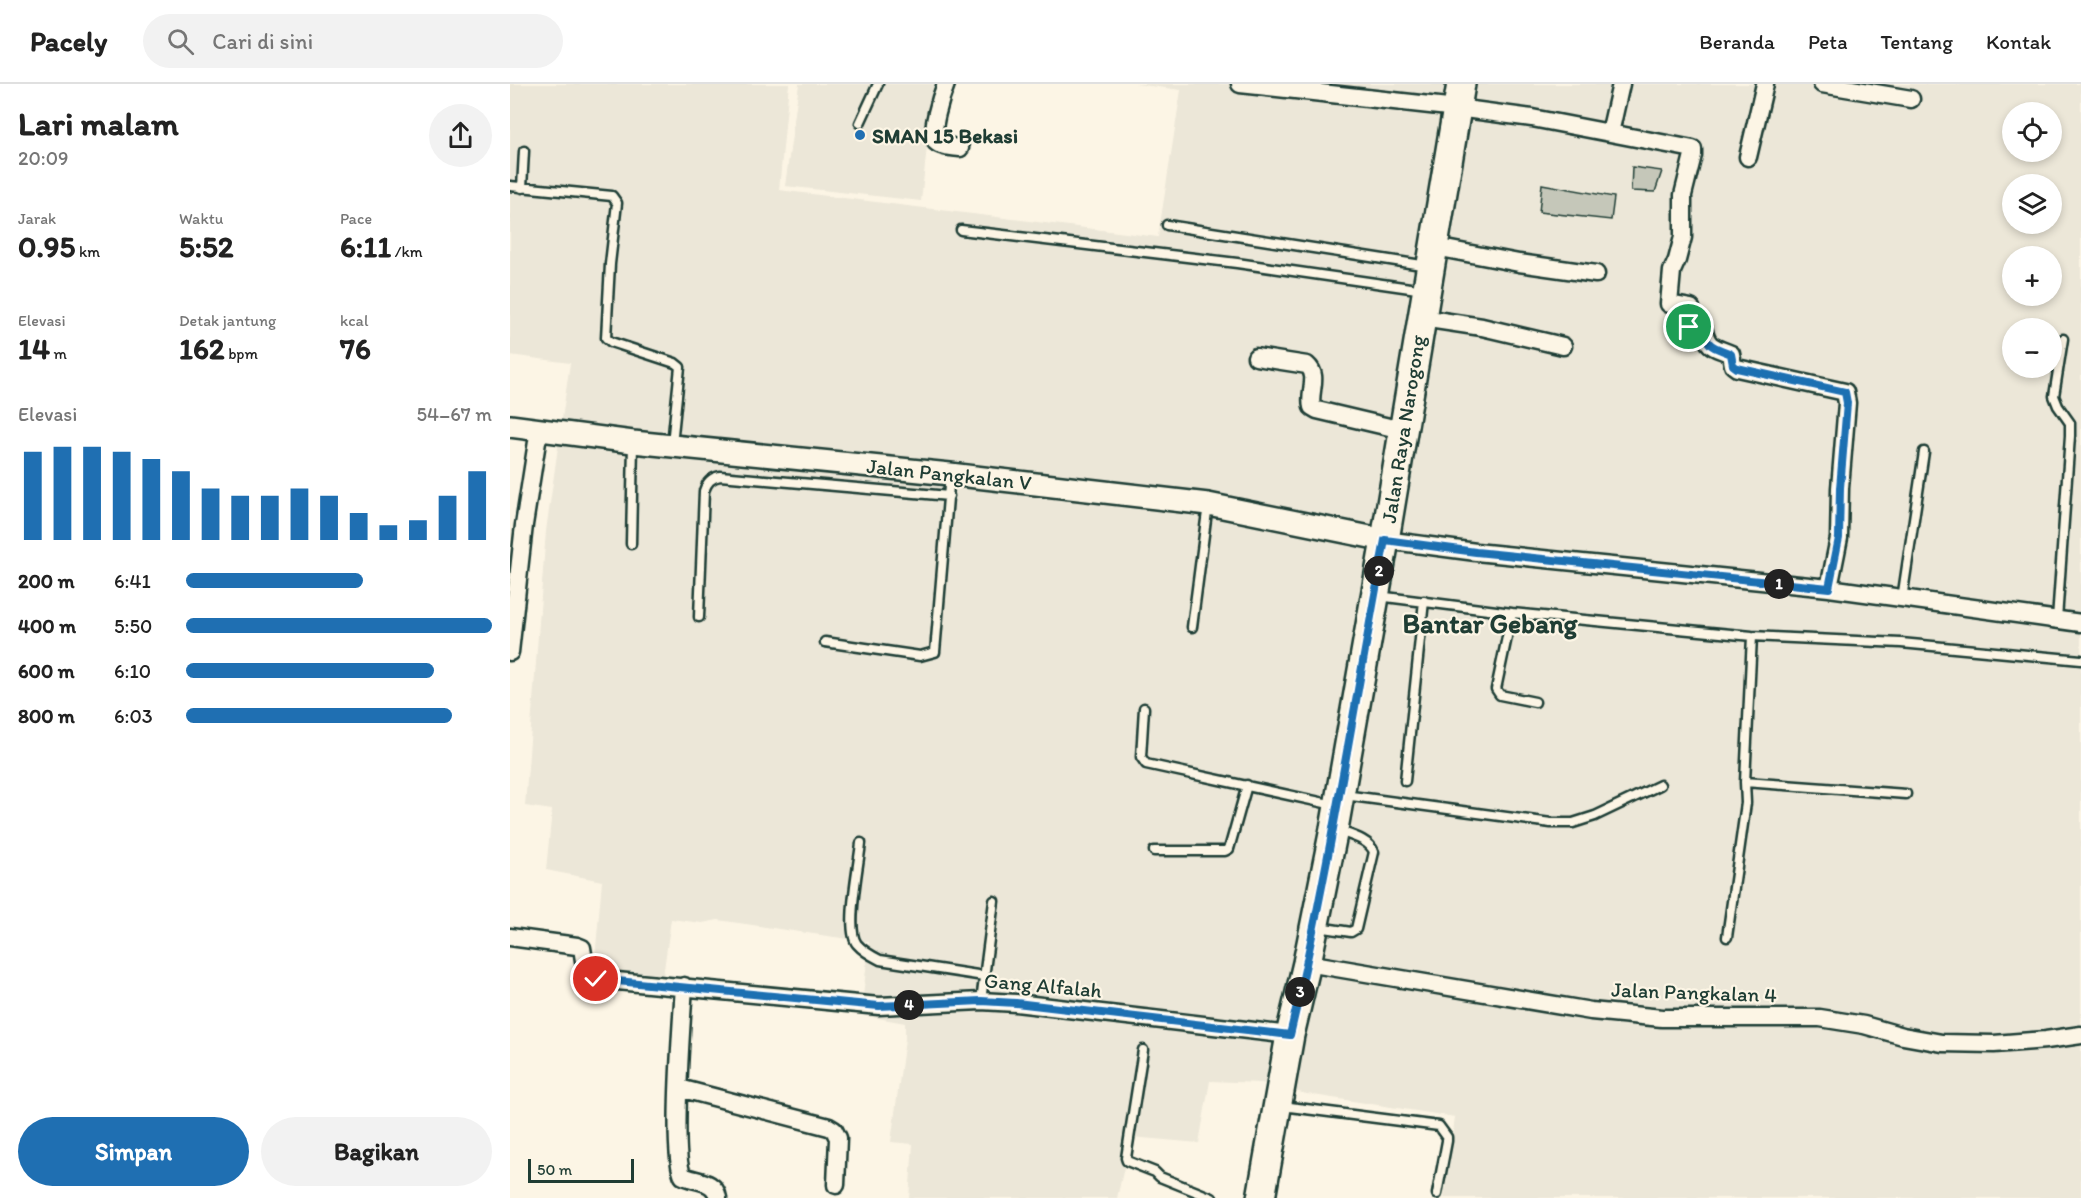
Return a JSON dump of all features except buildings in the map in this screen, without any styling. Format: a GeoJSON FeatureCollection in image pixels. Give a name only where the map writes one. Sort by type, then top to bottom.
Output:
{"type":"FeatureCollection","features":[{"type":"Feature","properties":{"kind":"main road","name":"Jalan Raya Narogong"},"geometry":{"type":"LineString","coordinates":[[1262,1198],[1290,1035],[1307,963],[1337,810],[1385,540],[1459,96]]}},
{"type":"Feature","properties":{"kind":"street"},"geometry":{"type":"LineString","coordinates":[[946,84],[933,132],[934,138],[940,144],[960,148]]}},
{"type":"Feature","properties":{"kind":"street"},"geometry":{"type":"LineString","coordinates":[[1240,84],[1459,96],[1532,118],[1693,148],[1683,195],[1683,237],[1672,271],[1669,304],[1690,308],[1689,327],[1704,331],[1711,347],[1731,354],[1733,365],[1737,368],[1845,392],[1847,403],[1840,488],[1839,538],[1829,588]]}},
{"type":"Feature","properties":{"kind":"street"},"geometry":{"type":"LineString","coordinates":[[1610,133],[1622,84]]}},
{"type":"Feature","properties":{"kind":"street"},"geometry":{"type":"LineString","coordinates":[[1748,157],[1765,84]]}},
{"type":"Feature","properties":{"kind":"street"},"geometry":{"type":"LineString","coordinates":[[1822,84],[1857,87],[1911,99]]}},
{"type":"Feature","properties":{"kind":"street"},"geometry":{"type":"LineString","coordinates":[[1431,268],[1519,263],[1596,274]]}},
{"type":"Feature","properties":{"kind":"street"},"geometry":{"type":"LineString","coordinates":[[1422,318],[1482,327],[1563,346]]}},
{"type":"Feature","properties":{"kind":"street"},"geometry":{"type":"LineString","coordinates":[[1256,357],[1307,365],[1314,373],[1311,401],[1312,407],[1317,410],[1402,430]]}},
{"type":"Feature","properties":{"kind":"street","name":"Jalan Pangkalan V"},"geometry":{"type":"LineString","coordinates":[[510,426],[633,442],[950,474],[1208,504],[1385,540]]}},
{"type":"Feature","properties":{"kind":"street"},"geometry":{"type":"LineString","coordinates":[[510,652],[512,613],[539,429]]}},
{"type":"Feature","properties":{"kind":"street"},"geometry":{"type":"LineString","coordinates":[[1385,540],[1476,552],[1829,588],[2081,623]]}},
{"type":"Feature","properties":{"kind":"street","name":"Gang Alfalah"},"geometry":{"type":"LineString","coordinates":[[510,937],[577,945],[582,948],[586,973],[596,979],[879,1006],[981,1001],[1016,1003],[1290,1035]]}},
{"type":"Feature","properties":{"kind":"street","name":"Jalan Pangkalan 4"},"geometry":{"type":"LineString","coordinates":[[1307,963],[1591,1011],[1650,1017],[1820,1018],[1864,1025],[1903,1036],[1941,1043],[1994,1044],[2081,1035]]}},
{"type":"Feature","properties":{"kind":"street"},"geometry":{"type":"LineString","coordinates":[[684,986],[678,1143],[681,1172],[683,1176],[705,1182],[716,1191],[718,1198]]}},
{"type":"Feature","properties":{"kind":"street"},"geometry":{"type":"LineString","coordinates":[[679,1088],[834,1130],[838,1138],[836,1185]]}},
{"type":"Feature","properties":{"kind":"lane"},"geometry":{"type":"LineString","coordinates":[[860,123],[878,84]]}},
{"type":"Feature","properties":{"kind":"lane"},"geometry":{"type":"LineString","coordinates":[[522,188],[524,152]]}},
{"type":"Feature","properties":{"kind":"lane"},"geometry":{"type":"LineString","coordinates":[[510,186],[612,196],[616,199],[606,338],[611,342],[675,363],[680,368],[672,446]]}},
{"type":"Feature","properties":{"kind":"lane"},"geometry":{"type":"LineString","coordinates":[[1167,225],[1431,268]]}},
{"type":"Feature","properties":{"kind":"lane"},"geometry":{"type":"LineString","coordinates":[[961,230],[1225,262],[1431,268]]}},
{"type":"Feature","properties":{"kind":"lane"},"geometry":{"type":"LineString","coordinates":[[2057,619],[2070,436],[2070,423],[2054,396],[2063,339]]}},
{"type":"Feature","properties":{"kind":"lane"},"geometry":{"type":"LineString","coordinates":[[631,544],[633,442]]}},
{"type":"Feature","properties":{"kind":"lane"},"geometry":{"type":"LineString","coordinates":[[1902,599],[1924,452]]}},
{"type":"Feature","properties":{"kind":"lane"},"geometry":{"type":"LineString","coordinates":[[825,642],[920,656],[935,652],[950,474]]}},
{"type":"Feature","properties":{"kind":"lane"},"geometry":{"type":"LineString","coordinates":[[699,617],[704,491],[707,483],[713,478],[720,476],[949,496]]}},
{"type":"Feature","properties":{"kind":"lane"},"geometry":{"type":"LineString","coordinates":[[1192,627],[1208,504]]}},
{"type":"Feature","properties":{"kind":"lane"},"geometry":{"type":"LineString","coordinates":[[1375,595],[1512,613],[1752,636],[1901,644],[2081,660]]}},
{"type":"Feature","properties":{"kind":"lane"},"geometry":{"type":"LineString","coordinates":[[1405,781],[1424,601]]}},
{"type":"Feature","properties":{"kind":"lane"},"geometry":{"type":"LineString","coordinates":[[1512,613],[1496,689],[1500,695],[1535,702]]}},
{"type":"Feature","properties":{"kind":"lane"},"geometry":{"type":"LineString","coordinates":[[1727,937],[1746,803],[1752,636]]}},
{"type":"Feature","properties":{"kind":"lane"},"geometry":{"type":"LineString","coordinates":[[1144,708],[1141,757],[1146,764],[1247,785],[1337,810],[1573,823],[1595,816],[1660,785]]}},
{"type":"Feature","properties":{"kind":"lane"},"geometry":{"type":"LineString","coordinates":[[1745,782],[1906,794]]}},
{"type":"Feature","properties":{"kind":"lane"},"geometry":{"type":"LineString","coordinates":[[1154,850],[1225,851],[1229,849],[1247,785]]}},
{"type":"Feature","properties":{"kind":"lane"},"geometry":{"type":"LineString","coordinates":[[1314,926],[1351,932],[1356,929],[1374,852],[1373,848],[1337,810]]}},
{"type":"Feature","properties":{"kind":"lane"},"geometry":{"type":"LineString","coordinates":[[861,843],[851,924],[856,943],[880,960],[984,976]]}},
{"type":"Feature","properties":{"kind":"lane"},"geometry":{"type":"LineString","coordinates":[[981,1001],[994,901]]}},
{"type":"Feature","properties":{"kind":"lane"},"geometry":{"type":"LineString","coordinates":[[1143,1050],[1127,1161],[1212,1198]]}},
{"type":"Feature","properties":{"kind":"lane"},"geometry":{"type":"LineString","coordinates":[[1279,1106],[1439,1126],[1447,1137],[1447,1141],[1437,1194]]}},
{"type":"Feature","properties":{"kind":"shaded area"},"geometry":{"type":"Polygon","coordinates":[[[510,84],[789,84],[779,190],[1158,237],[1181,90],[1135,84],[2081,84],[2081,1198],[1444,1198],[1455,1117],[1307,1094],[1261,1083],[1210,1081],[1199,1143],[1131,1137],[1117,1198],[909,1198],[913,1144],[891,1142],[905,1039],[905,1023],[861,1015],[869,942],[718,920],[702,923],[671,919],[661,991],[593,980],[602,881],[546,870],[552,810],[525,806],[546,531],[570,363],[510,355],[510,84]]]}},
{"type":"Feature","properties":{"kind":"shaded area","name":"SMAN 15 Bekasi"},"geometry":{"type":"Polygon","coordinates":[[[799,84],[934,84],[921,201],[785,186],[799,84]]]}},
{"type":"Feature","properties":{"kind":"place","name":"SMAN 15 Bekasi"},"geometry":{"type":"Point","coordinates":[860,135]}},
{"type":"Feature","properties":{"kind":"district","name":"Bantar Gebang"},"geometry":{"type":"Point","coordinates":[1490,623]}},
{"type":"Feature","properties":{"kind":"route"},"geometry":{"type":"LineString","coordinates":[[596,979],[860,1005],[981,1001],[1016,1003],[1290,1035],[1334,829],[1385,540],[1476,552],[1829,588],[1839,538],[1840,488],[1847,403],[1845,392],[1737,368],[1733,365],[1731,354],[1711,347],[1704,331],[1689,327]]}}]}
